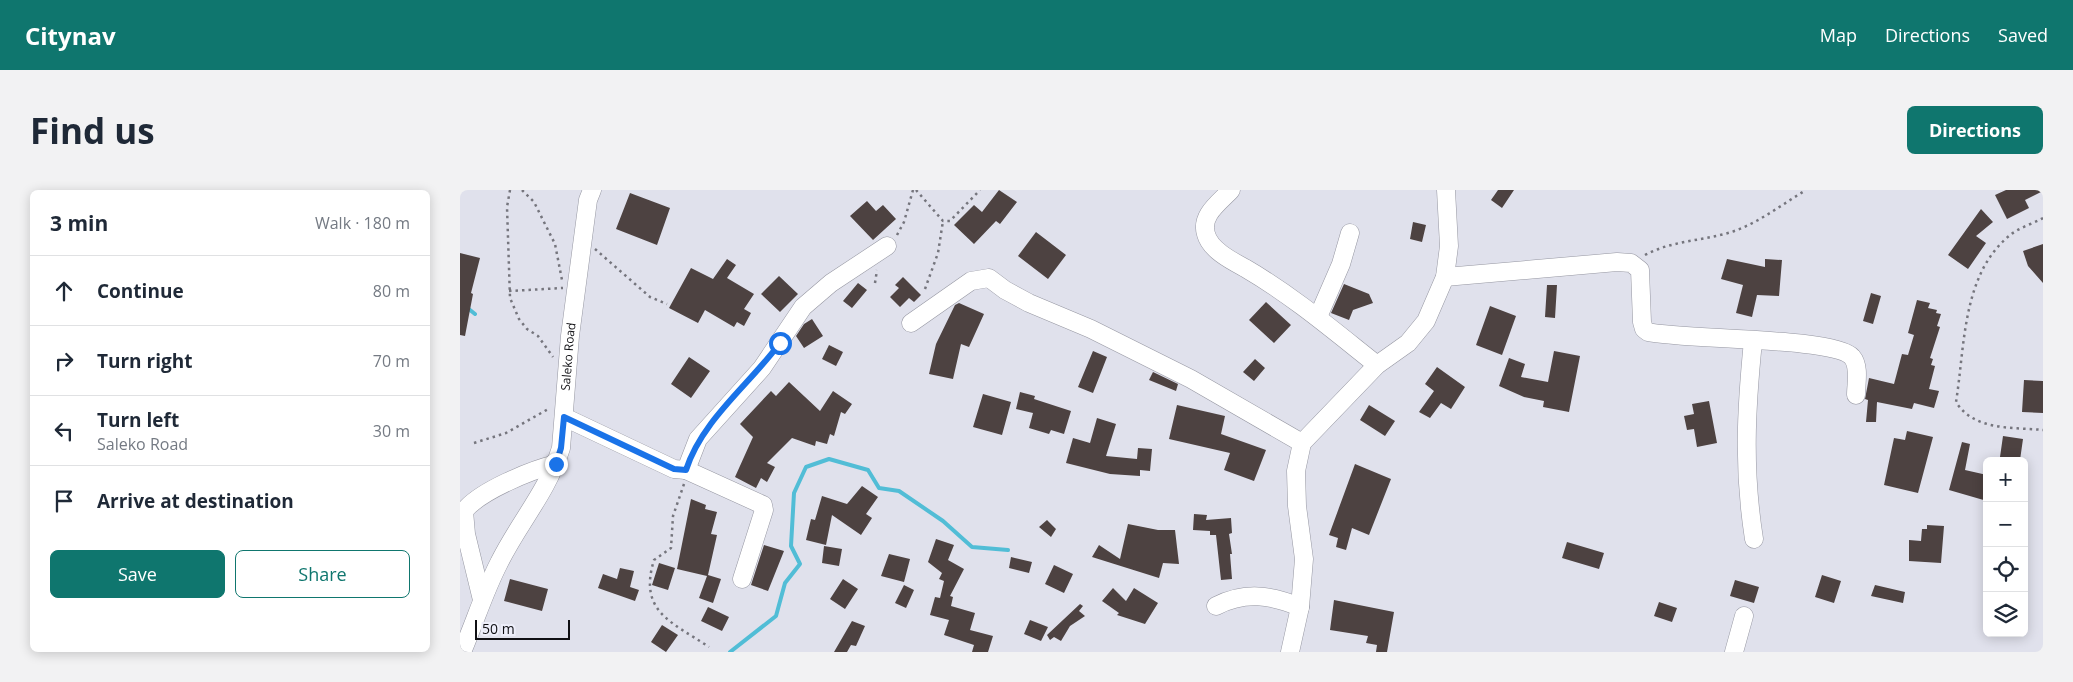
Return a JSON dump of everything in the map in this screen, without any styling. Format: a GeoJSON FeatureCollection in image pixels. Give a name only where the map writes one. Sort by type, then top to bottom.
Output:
{"type":"FeatureCollection","features":[{"type":"Feature","properties":{"kind":"street","name":"Saleko Road"},"geometry":{"type":"LineString","coordinates":[[462,652],[499,561],[537,502],[556,464],[561,448],[567,377],[570,287],[583,238],[588,200],[592,190]]}},
{"type":"Feature","properties":{"kind":"street"},"geometry":{"type":"LineString","coordinates":[[1231,190],[1209,212],[1205,224],[1206,235],[1227,258],[1279,288],[1377,365]]}},
{"type":"Feature","properties":{"kind":"street"},"geometry":{"type":"LineString","coordinates":[[1290,652],[1300,607],[1304,559],[1297,506],[1296,471],[1302,443],[1377,365],[1408,343],[1426,321],[1445,277],[1449,246],[1446,190]]}},
{"type":"Feature","properties":{"kind":"street"},"geometry":{"type":"LineString","coordinates":[[1318,317],[1341,264],[1350,234]]}},
{"type":"Feature","properties":{"kind":"street"},"geometry":{"type":"LineString","coordinates":[[686,470],[698,440],[762,368],[804,308],[831,283],[887,246]]}},
{"type":"Feature","properties":{"kind":"street"},"geometry":{"type":"LineString","coordinates":[[1445,277],[1631,262],[1640,270],[1642,322],[1644,329],[1648,332],[1799,344],[1844,352],[1852,357],[1856,366],[1856,395]]}},
{"type":"Feature","properties":{"kind":"street"},"geometry":{"type":"LineString","coordinates":[[911,323],[971,281],[988,278],[1029,303],[1091,329],[1191,379],[1302,443]]}},
{"type":"Feature","properties":{"kind":"street"},"geometry":{"type":"LineString","coordinates":[[1753,341],[1745,442],[1747,491],[1754,539]]}},
{"type":"Feature","properties":{"kind":"street"},"geometry":{"type":"LineString","coordinates":[[564,409],[674,469],[686,470],[763,506],[764,510],[742,579]]}},
{"type":"Feature","properties":{"kind":"street"},"geometry":{"type":"LineString","coordinates":[[482,600],[463,534],[463,516],[469,504],[526,473],[556,464]]}},
{"type":"Feature","properties":{"kind":"street"},"geometry":{"type":"LineString","coordinates":[[1216,606],[1232,598],[1248,595],[1268,596],[1300,607]]}},
{"type":"Feature","properties":{"kind":"street"},"geometry":{"type":"LineString","coordinates":[[1734,652],[1744,616]]}},
{"type":"Feature","properties":{"kind":"path"},"geometry":{"type":"LineString","coordinates":[[510,190],[507,207],[510,242],[509,291],[512,308],[520,319],[542,340],[567,377]]}},
{"type":"Feature","properties":{"kind":"path"},"geometry":{"type":"LineString","coordinates":[[509,291],[570,287],[556,244],[534,202],[522,190]]}},
{"type":"Feature","properties":{"kind":"path"},"geometry":{"type":"LineString","coordinates":[[916,190],[943,221],[950,221],[980,190]]}},
{"type":"Feature","properties":{"kind":"path"},"geometry":{"type":"LineString","coordinates":[[1631,262],[1662,246],[1730,233],[1771,213],[1806,190]]}},
{"type":"Feature","properties":{"kind":"path"},"geometry":{"type":"LineString","coordinates":[[2043,218],[2010,235],[1994,251],[1973,286],[1956,402],[1963,414],[1976,422],[2043,430]]}},
{"type":"Feature","properties":{"kind":"path"},"geometry":{"type":"LineString","coordinates":[[925,289],[938,253],[943,221]]}},
{"type":"Feature","properties":{"kind":"path"},"geometry":{"type":"LineString","coordinates":[[583,238],[650,297],[667,304]]}},
{"type":"Feature","properties":{"kind":"path"},"geometry":{"type":"LineString","coordinates":[[474,443],[506,433],[564,409]]}},
{"type":"Feature","properties":{"kind":"path"},"geometry":{"type":"LineString","coordinates":[[686,470],[671,529],[671,548],[654,560],[648,584],[654,606],[664,616],[709,646]]}},
{"type":"Feature","properties":{"kind":"building"},"geometry":{"type":"Polygon","coordinates":[[[999,190],[1017,202],[1000,224],[996,221],[974,244],[954,225],[974,205],[982,212],[999,190]]]}},
{"type":"Feature","properties":{"kind":"building"},"geometry":{"type":"Polygon","coordinates":[[[1498,190],[1514,190],[1502,208],[1491,200],[1498,190]]]}},
{"type":"Feature","properties":{"kind":"building"},"geometry":{"type":"Polygon","coordinates":[[[2006,190],[2043,191],[2025,200],[2029,208],[2007,219],[1995,195],[2006,190]]]}},
{"type":"Feature","properties":{"kind":"building"},"geometry":{"type":"Polygon","coordinates":[[[630,193],[670,208],[657,245],[616,229],[630,193]]]}},
{"type":"Feature","properties":{"kind":"building"},"geometry":{"type":"Polygon","coordinates":[[[867,201],[876,211],[883,205],[896,219],[873,240],[850,216],[867,201]]]}},
{"type":"Feature","properties":{"kind":"building"},"geometry":{"type":"Polygon","coordinates":[[[1981,209],[1993,222],[1976,236],[1986,243],[1968,269],[1948,255],[1981,209]]]}},
{"type":"Feature","properties":{"kind":"building"},"geometry":{"type":"Polygon","coordinates":[[[1413,222],[1426,225],[1422,242],[1410,239],[1413,222]]]}},
{"type":"Feature","properties":{"kind":"building"},"geometry":{"type":"Polygon","coordinates":[[[1036,232],[1066,255],[1048,279],[1018,256],[1036,232]]]}},
{"type":"Feature","properties":{"kind":"building"},"geometry":{"type":"Polygon","coordinates":[[[2043,244],[2043,283],[2028,266],[2023,251],[2043,244]]]}},
{"type":"Feature","properties":{"kind":"building"},"geometry":{"type":"Polygon","coordinates":[[[460,253],[480,258],[471,293],[473,294],[465,336],[460,335],[460,253]]]}},
{"type":"Feature","properties":{"kind":"building"},"geometry":{"type":"Polygon","coordinates":[[[727,259],[736,265],[727,278],[754,294],[744,309],[751,313],[744,326],[737,322],[734,327],[705,310],[698,323],[669,308],[691,268],[713,279],[727,259]]]}},
{"type":"Feature","properties":{"kind":"building"},"geometry":{"type":"Polygon","coordinates":[[[1727,259],[1765,267],[1765,259],[1782,260],[1779,296],[1757,295],[1752,317],[1736,313],[1743,285],[1721,279],[1727,259]]]}},
{"type":"Feature","properties":{"kind":"building"},"geometry":{"type":"Polygon","coordinates":[[[779,276],[798,294],[780,312],[761,294],[779,276]]]}},
{"type":"Feature","properties":{"kind":"building"},"geometry":{"type":"Polygon","coordinates":[[[903,277],[921,295],[914,302],[909,298],[900,307],[890,297],[899,288],[895,285],[903,277]]]}},
{"type":"Feature","properties":{"kind":"building"},"geometry":{"type":"Polygon","coordinates":[[[858,283],[867,290],[852,308],[843,301],[858,283]]]}},
{"type":"Feature","properties":{"kind":"building"},"geometry":{"type":"Polygon","coordinates":[[[1344,284],[1369,294],[1373,303],[1353,310],[1349,320],[1331,313],[1344,284]]]}},
{"type":"Feature","properties":{"kind":"building"},"geometry":{"type":"Polygon","coordinates":[[[1547,285],[1557,285],[1555,318],[1545,317],[1547,285]]]}},
{"type":"Feature","properties":{"kind":"building"},"geometry":{"type":"Polygon","coordinates":[[[1871,293],[1881,296],[1873,324],[1863,321],[1871,293]]]}},
{"type":"Feature","properties":{"kind":"building"},"geometry":{"type":"Polygon","coordinates":[[[1917,300],[1930,303],[1928,308],[1937,310],[1936,313],[1941,314],[1937,326],[1940,327],[1930,358],[1933,359],[1931,365],[1935,366],[1929,389],[1939,391],[1934,408],[1914,403],[1912,409],[1877,402],[1876,422],[1866,422],[1868,400],[1865,399],[1869,378],[1894,384],[1902,354],[1908,355],[1914,335],[1908,333],[1917,300]]]}},
{"type":"Feature","properties":{"kind":"building"},"geometry":{"type":"Polygon","coordinates":[[[1266,302],[1291,325],[1274,343],[1249,320],[1266,302]]]}},
{"type":"Feature","properties":{"kind":"building"},"geometry":{"type":"Polygon","coordinates":[[[959,303],[984,314],[969,347],[961,344],[953,379],[929,374],[936,344],[955,305],[959,303]]]}},
{"type":"Feature","properties":{"kind":"building"},"geometry":{"type":"Polygon","coordinates":[[[1490,306],[1516,316],[1502,355],[1476,345],[1490,306]]]}},
{"type":"Feature","properties":{"kind":"building"},"geometry":{"type":"Polygon","coordinates":[[[812,319],[823,336],[804,348],[796,336],[804,324],[812,319]]]}},
{"type":"Feature","properties":{"kind":"building"},"geometry":{"type":"Polygon","coordinates":[[[829,345],[843,352],[836,366],[822,359],[829,345]]]}},
{"type":"Feature","properties":{"kind":"building"},"geometry":{"type":"Polygon","coordinates":[[[1093,351],[1107,357],[1093,393],[1078,387],[1093,351]]]}},
{"type":"Feature","properties":{"kind":"building"},"geometry":{"type":"Polygon","coordinates":[[[1554,351],[1580,356],[1569,412],[1543,407],[1544,401],[1524,397],[1499,386],[1509,358],[1525,364],[1521,377],[1548,382],[1554,351]]]}},
{"type":"Feature","properties":{"kind":"building"},"geometry":{"type":"Polygon","coordinates":[[[689,357],[710,371],[691,398],[671,384],[689,357]]]}},
{"type":"Feature","properties":{"kind":"building"},"geometry":{"type":"Polygon","coordinates":[[[1255,359],[1265,368],[1254,381],[1243,372],[1255,359]]]}},
{"type":"Feature","properties":{"kind":"building"},"geometry":{"type":"Polygon","coordinates":[[[1437,367],[1465,387],[1451,409],[1441,403],[1430,418],[1419,412],[1434,391],[1425,384],[1437,367]]]}},
{"type":"Feature","properties":{"kind":"building"},"geometry":{"type":"Polygon","coordinates":[[[1153,372],[1178,384],[1176,391],[1149,380],[1153,372]]]}},
{"type":"Feature","properties":{"kind":"building"},"geometry":{"type":"Polygon","coordinates":[[[2024,380],[2043,381],[2043,413],[2022,412],[2024,380]]]}},
{"type":"Feature","properties":{"kind":"building"},"geometry":{"type":"Polygon","coordinates":[[[789,382],[820,411],[833,391],[852,404],[845,414],[841,412],[834,436],[830,434],[827,444],[816,441],[815,446],[792,438],[767,463],[775,467],[767,482],[761,478],[756,488],[735,477],[753,437],[740,424],[771,391],[776,396],[789,382]]]}},
{"type":"Feature","properties":{"kind":"building"},"geometry":{"type":"Polygon","coordinates":[[[1020,392],[1035,396],[1034,399],[1071,411],[1064,434],[1051,430],[1049,434],[1029,428],[1033,413],[1016,409],[1020,392]]]}},
{"type":"Feature","properties":{"kind":"building"},"geometry":{"type":"Polygon","coordinates":[[[983,394],[1011,402],[1002,435],[973,427],[983,394]]]}},
{"type":"Feature","properties":{"kind":"building"},"geometry":{"type":"Polygon","coordinates":[[[1709,401],[1717,443],[1697,447],[1694,429],[1687,430],[1684,416],[1694,414],[1692,404],[1709,401]]]}},
{"type":"Feature","properties":{"kind":"building"},"geometry":{"type":"Polygon","coordinates":[[[1177,405],[1225,416],[1221,434],[1266,450],[1254,481],[1224,470],[1230,453],[1169,439],[1177,405]]]}},
{"type":"Feature","properties":{"kind":"building"},"geometry":{"type":"Polygon","coordinates":[[[1369,405],[1395,421],[1385,436],[1360,420],[1369,405]]]}},
{"type":"Feature","properties":{"kind":"building"},"geometry":{"type":"Polygon","coordinates":[[[1097,418],[1116,424],[1106,456],[1137,459],[1138,448],[1152,449],[1150,471],[1140,470],[1140,476],[1110,474],[1066,463],[1073,438],[1090,443],[1097,418]]]}},
{"type":"Feature","properties":{"kind":"building"},"geometry":{"type":"Polygon","coordinates":[[[1907,431],[1933,437],[1918,493],[1884,485],[1894,438],[1905,440],[1907,431]]]}},
{"type":"Feature","properties":{"kind":"building"},"geometry":{"type":"Polygon","coordinates":[[[2003,436],[2023,439],[2020,457],[2000,457],[2003,436]]]}},
{"type":"Feature","properties":{"kind":"building"},"geometry":{"type":"Polygon","coordinates":[[[1962,442],[1970,444],[1965,470],[1983,474],[1983,500],[1949,490],[1962,442]]]}},
{"type":"Feature","properties":{"kind":"building"},"geometry":{"type":"Polygon","coordinates":[[[1355,464],[1391,479],[1369,535],[1352,528],[1346,550],[1336,547],[1338,538],[1329,535],[1355,464]]]}},
{"type":"Feature","properties":{"kind":"building"},"geometry":{"type":"Polygon","coordinates":[[[862,486],[878,497],[866,514],[872,518],[861,535],[832,515],[826,545],[806,540],[811,519],[815,520],[822,496],[847,504],[862,486]]]}},
{"type":"Feature","properties":{"kind":"building"},"geometry":{"type":"Polygon","coordinates":[[[691,499],[706,505],[705,509],[717,512],[711,534],[717,535],[708,575],[721,579],[713,603],[699,598],[707,576],[677,569],[691,499]]]}},
{"type":"Feature","properties":{"kind":"building"},"geometry":{"type":"Polygon","coordinates":[[[1194,514],[1207,515],[1206,520],[1231,518],[1232,533],[1229,534],[1232,554],[1230,554],[1232,579],[1221,580],[1216,535],[1210,535],[1210,531],[1193,530],[1194,514]]]}},
{"type":"Feature","properties":{"kind":"building"},"geometry":{"type":"Polygon","coordinates":[[[1047,520],[1056,529],[1051,537],[1039,527],[1047,520]]]}},
{"type":"Feature","properties":{"kind":"building"},"geometry":{"type":"Polygon","coordinates":[[[1128,524],[1158,530],[1175,530],[1179,564],[1163,563],[1159,578],[1092,557],[1099,545],[1120,559],[1128,524]]]}},
{"type":"Feature","properties":{"kind":"building"},"geometry":{"type":"Polygon","coordinates":[[[1927,525],[1944,526],[1941,563],[1909,561],[1909,540],[1921,541],[1922,529],[1927,529],[1927,525]]]}},
{"type":"Feature","properties":{"kind":"building"},"geometry":{"type":"Polygon","coordinates":[[[936,539],[954,545],[948,560],[964,569],[950,596],[953,597],[951,606],[975,613],[970,630],[993,636],[988,652],[972,652],[974,645],[944,635],[949,620],[930,615],[935,597],[940,598],[944,581],[939,579],[942,573],[928,562],[936,539]]]}},
{"type":"Feature","properties":{"kind":"building"},"geometry":{"type":"Polygon","coordinates":[[[1567,542],[1604,553],[1599,569],[1562,558],[1567,542]]]}},
{"type":"Feature","properties":{"kind":"building"},"geometry":{"type":"Polygon","coordinates":[[[764,545],[784,551],[768,591],[751,585],[764,545]]]}},
{"type":"Feature","properties":{"kind":"building"},"geometry":{"type":"Polygon","coordinates":[[[824,546],[842,549],[839,566],[822,563],[824,546]]]}},
{"type":"Feature","properties":{"kind":"building"},"geometry":{"type":"Polygon","coordinates":[[[889,554],[910,559],[904,582],[881,576],[889,554]]]}},
{"type":"Feature","properties":{"kind":"building"},"geometry":{"type":"Polygon","coordinates":[[[1011,557],[1032,562],[1029,573],[1009,568],[1011,557]]]}},
{"type":"Feature","properties":{"kind":"building"},"geometry":{"type":"Polygon","coordinates":[[[659,563],[675,568],[668,590],[652,585],[659,563]]]}},
{"type":"Feature","properties":{"kind":"building"},"geometry":{"type":"Polygon","coordinates":[[[1054,565],[1073,574],[1064,593],[1045,584],[1054,565]]]}},
{"type":"Feature","properties":{"kind":"building"},"geometry":{"type":"Polygon","coordinates":[[[620,568],[634,571],[630,587],[639,590],[635,601],[598,588],[603,574],[617,579],[620,568]]]}},
{"type":"Feature","properties":{"kind":"building"},"geometry":{"type":"Polygon","coordinates":[[[1822,575],[1841,581],[1834,603],[1815,597],[1822,575]]]}},
{"type":"Feature","properties":{"kind":"building"},"geometry":{"type":"Polygon","coordinates":[[[510,579],[548,589],[542,611],[504,601],[510,579]]]}},
{"type":"Feature","properties":{"kind":"building"},"geometry":{"type":"Polygon","coordinates":[[[843,579],[858,589],[845,609],[830,599],[843,579]]]}},
{"type":"Feature","properties":{"kind":"building"},"geometry":{"type":"Polygon","coordinates":[[[1735,580],[1759,587],[1754,603],[1730,596],[1735,580]]]}},
{"type":"Feature","properties":{"kind":"building"},"geometry":{"type":"Polygon","coordinates":[[[904,585],[914,590],[906,608],[895,603],[904,585]]]}},
{"type":"Feature","properties":{"kind":"building"},"geometry":{"type":"Polygon","coordinates":[[[1875,585],[1905,592],[1903,603],[1871,596],[1875,585]]]}},
{"type":"Feature","properties":{"kind":"building"},"geometry":{"type":"Polygon","coordinates":[[[1113,588],[1126,601],[1134,588],[1158,603],[1145,624],[1117,615],[1119,613],[1102,601],[1113,588]]]}},
{"type":"Feature","properties":{"kind":"building"},"geometry":{"type":"Polygon","coordinates":[[[1334,600],[1394,612],[1387,652],[1376,652],[1377,645],[1366,643],[1368,636],[1330,630],[1334,600]]]}},
{"type":"Feature","properties":{"kind":"building"},"geometry":{"type":"Polygon","coordinates":[[[1659,602],[1677,608],[1672,622],[1654,616],[1659,602]]]}},
{"type":"Feature","properties":{"kind":"building"},"geometry":{"type":"Polygon","coordinates":[[[1080,604],[1083,606],[1079,611],[1085,616],[1070,626],[1061,641],[1054,637],[1050,640],[1047,635],[1080,604]]]}},
{"type":"Feature","properties":{"kind":"building"},"geometry":{"type":"Polygon","coordinates":[[[708,607],[729,617],[722,631],[701,621],[708,607]]]}},
{"type":"Feature","properties":{"kind":"building"},"geometry":{"type":"Polygon","coordinates":[[[1030,620],[1048,627],[1041,641],[1024,634],[1030,620]]]}},
{"type":"Feature","properties":{"kind":"building"},"geometry":{"type":"Polygon","coordinates":[[[852,621],[865,626],[856,646],[851,645],[847,652],[834,652],[852,621]]]}},
{"type":"Feature","properties":{"kind":"building"},"geometry":{"type":"Polygon","coordinates":[[[662,625],[678,635],[666,652],[651,642],[662,625]]]}},
{"type":"Feature","properties":{"kind":"waterway"},"geometry":{"type":"LineString","coordinates":[[460,302],[475,314]]}},
{"type":"Feature","properties":{"kind":"waterway"},"geometry":{"type":"LineString","coordinates":[[730,652],[776,616],[785,583],[800,564],[791,546],[794,493],[806,467],[829,459],[868,470],[879,488],[899,491],[943,521],[972,547],[1008,550]]}},
{"type":"Feature","properties":{"kind":"route"},"geometry":{"type":"LineString","coordinates":[[556,464],[561,448],[564,417],[674,469],[686,470],[690,456],[704,431],[762,368],[780,343]]}}]}
